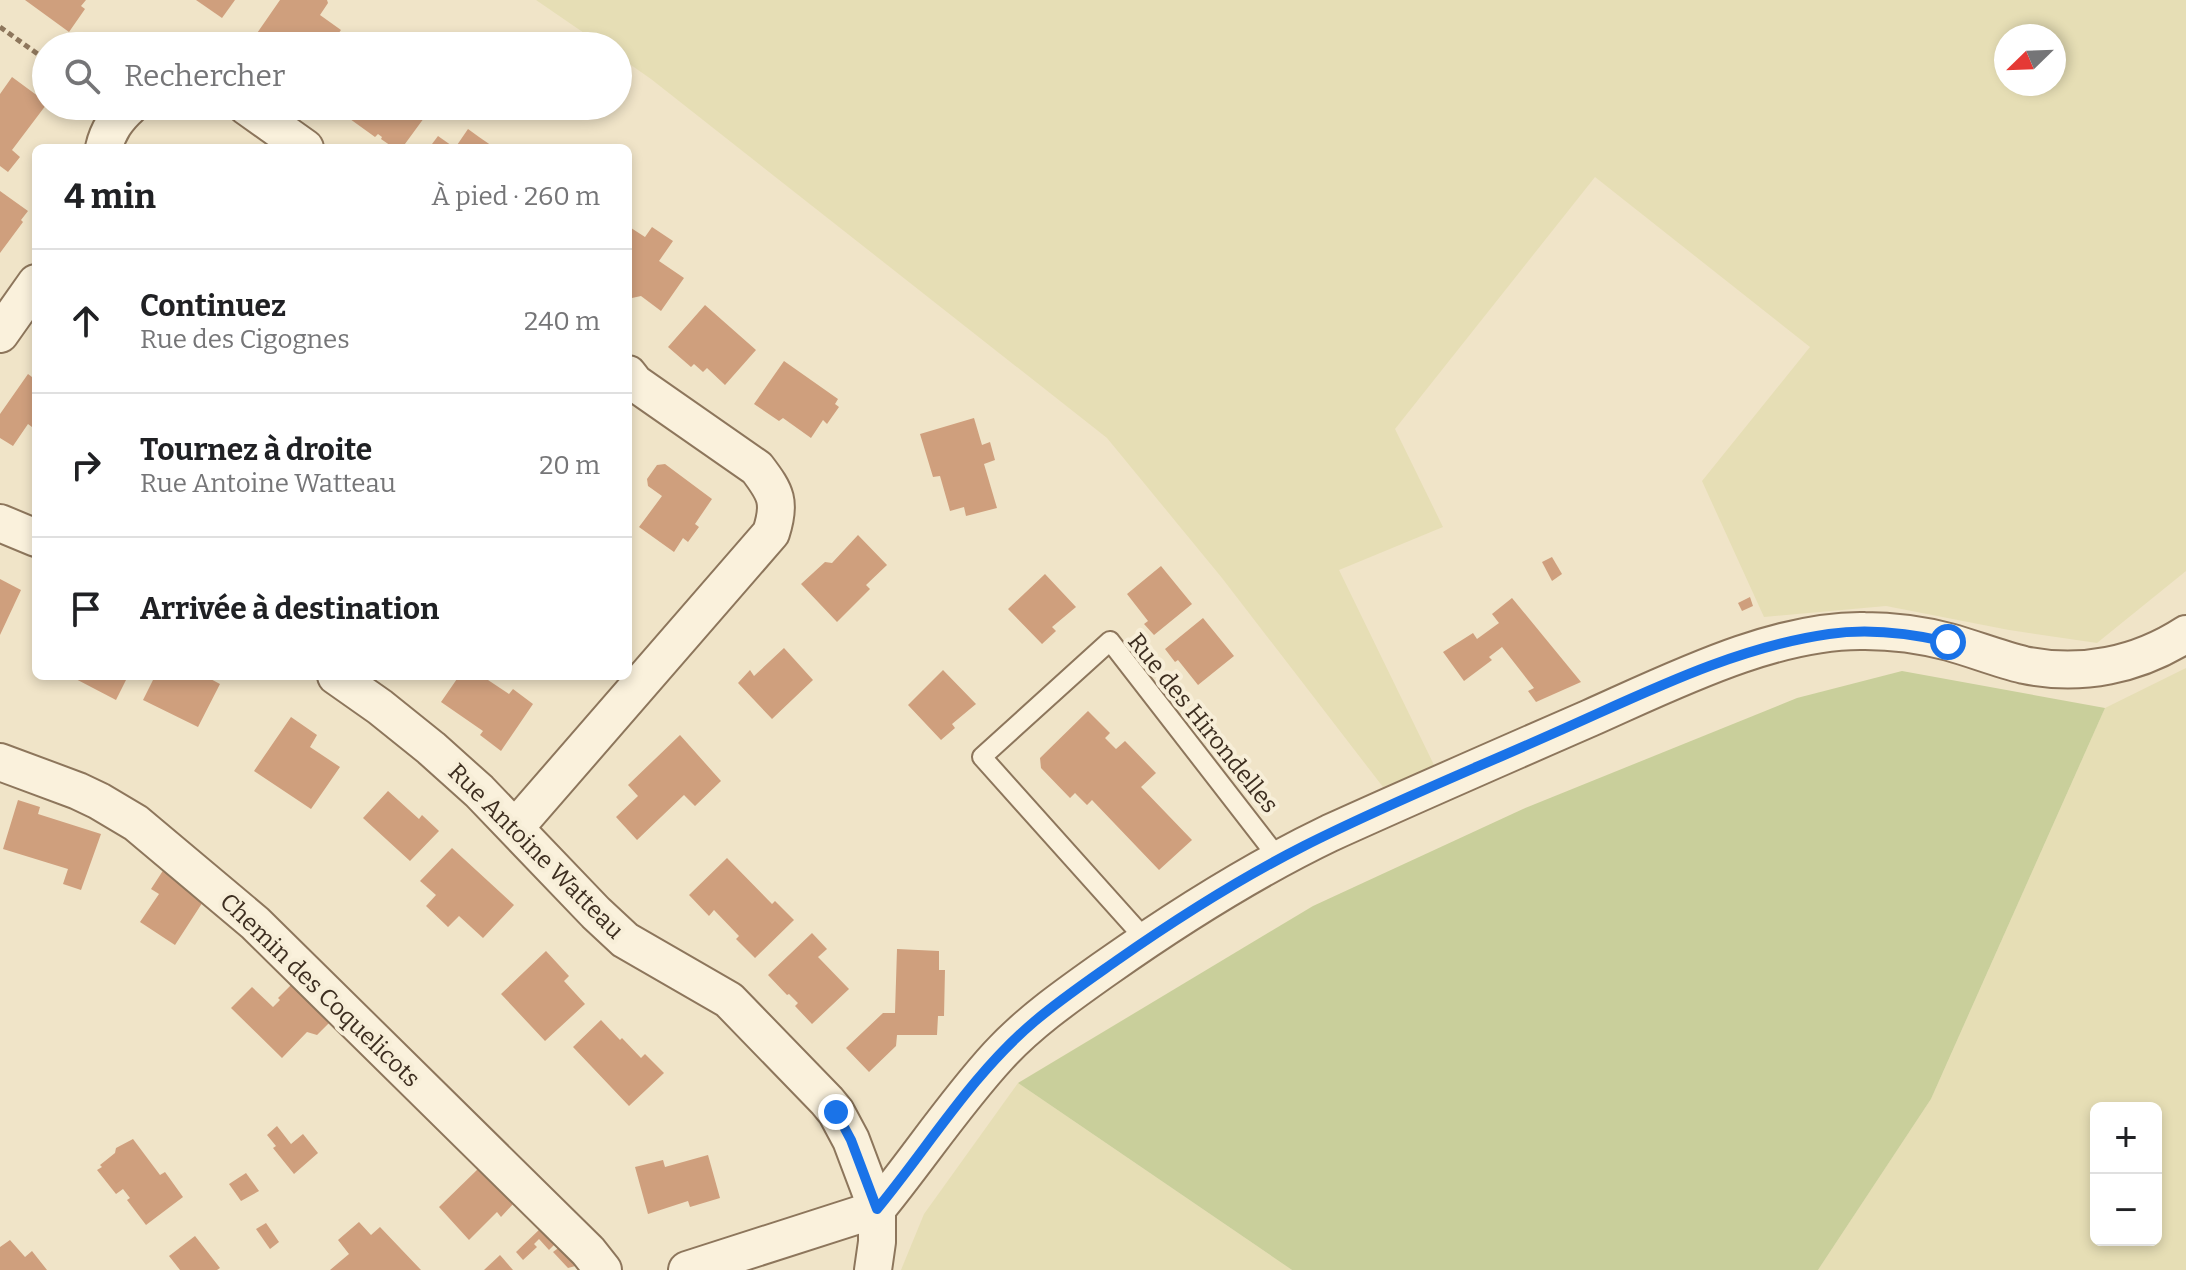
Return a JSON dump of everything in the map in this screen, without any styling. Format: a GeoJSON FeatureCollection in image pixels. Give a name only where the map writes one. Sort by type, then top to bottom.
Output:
{"type":"FeatureCollection","features":[{"type":"Feature","properties":{"kind":"street"},"geometry":{"type":"LineString","coordinates":[[105,144],[117,120]]}},
{"type":"Feature","properties":{"kind":"street"},"geometry":{"type":"LineString","coordinates":[[266,120],[299,144]]}},
{"type":"Feature","properties":{"kind":"street"},"geometry":{"type":"LineString","coordinates":[[0,334],[32,289]]}},
{"type":"Feature","properties":{"kind":"street"},"geometry":{"type":"LineString","coordinates":[[515,828],[771,533],[776,516],[778,505],[769,483],[757,468],[632,379]]}},
{"type":"Feature","properties":{"kind":"street"},"geometry":{"type":"LineString","coordinates":[[0,523],[32,536]]}},
{"type":"Feature","properties":{"kind":"street"},"geometry":{"type":"LineString","coordinates":[[687,1270],[877,1209],[978,1079],[1017,1036],[1064,998],[1197,907],[1279,859],[1401,801],[1684,676],[1773,645],[1862,631],[1936,639],[2024,664],[2078,670],[2127,661],[2186,634]]}},
{"type":"Feature","properties":{"kind":"street","name":"Rue Antoine Watteau"},"geometry":{"type":"LineString","coordinates":[[342,680],[431,748],[479,791],[625,940],[729,1000],[836,1112],[851,1140],[877,1209]]}},
{"type":"Feature","properties":{"kind":"street","name":"Chemin des Coquelicots"},"geometry":{"type":"LineString","coordinates":[[0,762],[78,791],[119,813],[136,823],[210,883],[588,1251],[603,1270]]}},
{"type":"Feature","properties":{"kind":"street"},"geometry":{"type":"LineString","coordinates":[[873,1270],[877,1209]]}},
{"type":"Feature","properties":{"kind":"lane","name":"Rue des Hirondelles"},"geometry":{"type":"LineString","coordinates":[[1146,940],[982,757],[1110,641],[1279,859]]}},
{"type":"Feature","properties":{"kind":"path"},"geometry":{"type":"LineString","coordinates":[[0,27],[32,50]]}},
{"type":"Feature","properties":{"kind":"shaded area"},"geometry":{"type":"Polygon","coordinates":[[[536,0],[2186,0],[2186,571],[2097,643],[1886,606],[1764,617],[1702,481],[1810,347],[1595,177],[1395,429],[1443,527],[1339,570],[1435,767],[1383,787],[1222,578],[1107,438],[632,66],[632,32],[583,32],[536,0]]]}},
{"type":"Feature","properties":{"kind":"shaded area"},"geometry":{"type":"Polygon","coordinates":[[[2186,668],[2186,1270],[1818,1270],[1931,1099],[2105,708],[2186,668]]]}},
{"type":"Feature","properties":{"kind":"shaded area"},"geometry":{"type":"Polygon","coordinates":[[[1018,1083],[1292,1270],[901,1270],[924,1214],[1018,1083]]]}},
{"type":"Feature","properties":{"kind":"green space"},"geometry":{"type":"Polygon","coordinates":[[[1902,671],[2105,708],[1931,1099],[1818,1270],[1292,1270],[1018,1083],[1313,906],[1523,809],[1797,698],[1902,671]]]}},
{"type":"Feature","properties":{"kind":"building"},"geometry":{"type":"Polygon","coordinates":[[[25,0],[86,0],[81,6],[85,9],[69,32],[25,0]]]}},
{"type":"Feature","properties":{"kind":"building"},"geometry":{"type":"Polygon","coordinates":[[[196,0],[235,0],[222,18],[196,0]]]}},
{"type":"Feature","properties":{"kind":"building"},"geometry":{"type":"Polygon","coordinates":[[[280,0],[327,0],[320,15],[341,30],[340,32],[258,32],[280,0]]]}},
{"type":"Feature","properties":{"kind":"building"},"geometry":{"type":"Polygon","coordinates":[[[12,77],[32,92],[32,120],[35,120],[12,150],[20,157],[8,172],[0,166],[0,94],[12,77]]]}},
{"type":"Feature","properties":{"kind":"building"},"geometry":{"type":"Polygon","coordinates":[[[351,120],[423,120],[405,144],[388,144],[378,134],[375,137],[351,120]]]}},
{"type":"Feature","properties":{"kind":"building"},"geometry":{"type":"Polygon","coordinates":[[[468,129],[489,144],[458,144],[468,129]]]}},
{"type":"Feature","properties":{"kind":"building"},"geometry":{"type":"Polygon","coordinates":[[[438,136],[449,144],[432,144],[438,136]]]}},
{"type":"Feature","properties":{"kind":"building"},"geometry":{"type":"Polygon","coordinates":[[[0,191],[28,211],[0,253],[0,191]]]}},
{"type":"Feature","properties":{"kind":"building"},"geometry":{"type":"Polygon","coordinates":[[[652,227],[673,241],[659,261],[684,278],[661,311],[641,296],[632,298],[632,229],[645,237],[652,227]]]}},
{"type":"Feature","properties":{"kind":"building"},"geometry":{"type":"Polygon","coordinates":[[[705,305],[756,350],[725,385],[707,368],[703,372],[694,364],[691,367],[668,347],[705,305]]]}},
{"type":"Feature","properties":{"kind":"building"},"geometry":{"type":"Polygon","coordinates":[[[784,361],[838,399],[835,404],[839,407],[827,424],[823,420],[811,438],[783,418],[779,421],[754,404],[784,361]]]}},
{"type":"Feature","properties":{"kind":"building"},"geometry":{"type":"Polygon","coordinates":[[[28,374],[32,377],[32,427],[28,424],[13,446],[0,438],[0,414],[28,374]]]}},
{"type":"Feature","properties":{"kind":"building"},"geometry":{"type":"Polygon","coordinates":[[[974,418],[982,445],[990,442],[995,460],[984,464],[997,508],[966,516],[964,507],[950,511],[940,476],[933,477],[920,434],[974,418]]]}},
{"type":"Feature","properties":{"kind":"building"},"geometry":{"type":"Polygon","coordinates":[[[665,464],[712,499],[695,524],[699,527],[688,542],[683,538],[674,552],[639,527],[662,496],[648,486],[647,479],[657,465],[665,464]]]}},
{"type":"Feature","properties":{"kind":"building"},"geometry":{"type":"Polygon","coordinates":[[[858,535],[887,565],[866,585],[870,589],[837,622],[801,584],[825,562],[832,563],[858,535]]]}},
{"type":"Feature","properties":{"kind":"building"},"geometry":{"type":"Polygon","coordinates":[[[1552,557],[1562,574],[1552,581],[1542,562],[1552,557]]]}},
{"type":"Feature","properties":{"kind":"building"},"geometry":{"type":"Polygon","coordinates":[[[1161,566],[1192,604],[1154,635],[1144,624],[1148,621],[1127,594],[1161,566]]]}},
{"type":"Feature","properties":{"kind":"building"},"geometry":{"type":"Polygon","coordinates":[[[1045,574],[1076,607],[1052,627],[1056,631],[1042,644],[1008,609],[1045,574]]]}},
{"type":"Feature","properties":{"kind":"building"},"geometry":{"type":"Polygon","coordinates":[[[0,579],[21,590],[0,635],[0,579]]]}},
{"type":"Feature","properties":{"kind":"building"},"geometry":{"type":"Polygon","coordinates":[[[1750,597],[1753,606],[1742,611],[1738,603],[1750,597]]]}},
{"type":"Feature","properties":{"kind":"building"},"geometry":{"type":"Polygon","coordinates":[[[1512,598],[1581,682],[1536,702],[1528,691],[1534,688],[1502,647],[1489,657],[1492,660],[1464,681],[1443,652],[1473,633],[1477,639],[1499,623],[1492,614],[1512,598]]]}},
{"type":"Feature","properties":{"kind":"building"},"geometry":{"type":"Polygon","coordinates":[[[1203,618],[1234,656],[1198,685],[1165,649],[1203,618]]]}},
{"type":"Feature","properties":{"kind":"building"},"geometry":{"type":"Polygon","coordinates":[[[784,648],[813,680],[772,719],[738,683],[750,670],[754,676],[784,648]]]}},
{"type":"Feature","properties":{"kind":"building"},"geometry":{"type":"Polygon","coordinates":[[[943,670],[976,704],[952,724],[955,728],[941,740],[908,705],[943,670]]]}},
{"type":"Feature","properties":{"kind":"building"},"geometry":{"type":"Polygon","coordinates":[[[78,680],[126,680],[116,700],[78,680]]]}},
{"type":"Feature","properties":{"kind":"building"},"geometry":{"type":"Polygon","coordinates":[[[153,680],[212,680],[220,684],[198,727],[143,700],[153,680]]]}},
{"type":"Feature","properties":{"kind":"building"},"geometry":{"type":"Polygon","coordinates":[[[456,680],[488,680],[509,694],[513,689],[533,704],[501,751],[480,735],[483,731],[441,702],[456,680]]]}},
{"type":"Feature","properties":{"kind":"building"},"geometry":{"type":"Polygon","coordinates":[[[1088,711],[1110,733],[1105,738],[1116,749],[1125,741],[1156,773],[1141,787],[1192,840],[1159,870],[1092,800],[1087,805],[1075,793],[1070,798],[1041,768],[1040,758],[1088,711]]]}},
{"type":"Feature","properties":{"kind":"building"},"geometry":{"type":"Polygon","coordinates":[[[291,717],[317,735],[310,747],[340,767],[311,809],[254,771],[291,717]]]}},
{"type":"Feature","properties":{"kind":"building"},"geometry":{"type":"Polygon","coordinates":[[[680,735],[721,781],[695,806],[684,795],[637,840],[616,817],[638,796],[628,785],[680,735]]]}},
{"type":"Feature","properties":{"kind":"building"},"geometry":{"type":"Polygon","coordinates":[[[388,791],[419,819],[422,815],[439,831],[410,861],[363,818],[388,791]]]}},
{"type":"Feature","properties":{"kind":"building"},"geometry":{"type":"Polygon","coordinates":[[[18,800],[40,807],[38,814],[101,834],[81,890],[63,884],[68,869],[3,849],[18,800]]]}},
{"type":"Feature","properties":{"kind":"building"},"geometry":{"type":"Polygon","coordinates":[[[452,848],[514,905],[483,938],[459,916],[448,927],[426,906],[436,895],[420,881],[452,848]]]}},
{"type":"Feature","properties":{"kind":"building"},"geometry":{"type":"Polygon","coordinates":[[[727,858],[772,904],[775,901],[794,920],[755,958],[714,910],[709,916],[689,895],[727,858]]]}},
{"type":"Feature","properties":{"kind":"building"},"geometry":{"type":"Polygon","coordinates":[[[166,866],[208,894],[175,945],[140,922],[159,894],[151,889],[166,866]]]}},
{"type":"Feature","properties":{"kind":"building"},"geometry":{"type":"Polygon","coordinates":[[[812,933],[827,949],[818,957],[849,989],[812,1024],[795,1006],[798,1003],[768,975],[812,933]]]}},
{"type":"Feature","properties":{"kind":"building"},"geometry":{"type":"Polygon","coordinates":[[[897,949],[939,951],[939,970],[945,970],[944,1016],[938,1016],[937,1035],[897,1035],[896,1046],[869,1072],[846,1048],[883,1013],[895,1013],[897,949]]]}},
{"type":"Feature","properties":{"kind":"building"},"geometry":{"type":"Polygon","coordinates":[[[546,951],[569,976],[564,981],[585,1004],[545,1041],[501,994],[546,951]]]}},
{"type":"Feature","properties":{"kind":"building"},"geometry":{"type":"Polygon","coordinates":[[[293,983],[332,1020],[317,1035],[307,1032],[282,1058],[231,1008],[252,987],[273,1007],[293,983]]]}},
{"type":"Feature","properties":{"kind":"building"},"geometry":{"type":"Polygon","coordinates":[[[601,1020],[641,1058],[645,1054],[664,1073],[629,1106],[573,1047],[601,1020]]]}},
{"type":"Feature","properties":{"kind":"building"},"geometry":{"type":"Polygon","coordinates":[[[277,1126],[291,1144],[303,1134],[318,1153],[294,1174],[273,1148],[276,1146],[267,1135],[277,1126]]]}},
{"type":"Feature","properties":{"kind":"building"},"geometry":{"type":"Polygon","coordinates":[[[133,1139],[160,1175],[165,1172],[183,1197],[146,1225],[127,1200],[130,1198],[123,1189],[116,1194],[97,1170],[115,1153],[116,1148],[133,1139]]]}},
{"type":"Feature","properties":{"kind":"building"},"geometry":{"type":"Polygon","coordinates":[[[708,1155],[720,1198],[690,1207],[688,1201],[648,1214],[635,1167],[663,1160],[665,1167],[708,1155]]]}},
{"type":"Feature","properties":{"kind":"building"},"geometry":{"type":"Polygon","coordinates":[[[480,1167],[514,1203],[501,1217],[497,1212],[469,1240],[439,1207],[480,1167]]]}},
{"type":"Feature","properties":{"kind":"building"},"geometry":{"type":"Polygon","coordinates":[[[246,1173],[259,1191],[241,1201],[229,1184],[246,1173]]]}},
{"type":"Feature","properties":{"kind":"building"},"geometry":{"type":"Polygon","coordinates":[[[359,1222],[371,1235],[380,1227],[421,1270],[330,1270],[349,1254],[338,1240],[359,1222]]]}},
{"type":"Feature","properties":{"kind":"building"},"geometry":{"type":"Polygon","coordinates":[[[266,1223],[279,1242],[270,1249],[256,1229],[266,1223]]]}},
{"type":"Feature","properties":{"kind":"building"},"geometry":{"type":"Polygon","coordinates":[[[542,1227],[557,1242],[549,1250],[539,1239],[534,1244],[537,1247],[523,1260],[516,1252],[542,1227]]]}},
{"type":"Feature","properties":{"kind":"building"},"geometry":{"type":"Polygon","coordinates":[[[195,1236],[220,1268],[180,1270],[169,1256],[195,1236]]]}},
{"type":"Feature","properties":{"kind":"building"},"geometry":{"type":"Polygon","coordinates":[[[10,1240],[25,1257],[32,1251],[47,1270],[0,1270],[0,1247],[10,1240]]]}},
{"type":"Feature","properties":{"kind":"building"},"geometry":{"type":"Polygon","coordinates":[[[561,1246],[579,1265],[568,1268],[553,1252],[561,1246]]]}},
{"type":"Feature","properties":{"kind":"building"},"geometry":{"type":"Polygon","coordinates":[[[500,1255],[513,1270],[484,1270],[500,1255]]]}},
{"type":"Feature","properties":{"kind":"route"},"geometry":{"type":"LineString","coordinates":[[836,1112],[851,1140],[877,1209],[978,1079],[1017,1036],[1064,998],[1146,940],[1279,859],[1330,833],[1684,676],[1747,653],[1802,639],[1862,631],[1923,636],[1948,642]]}}]}
